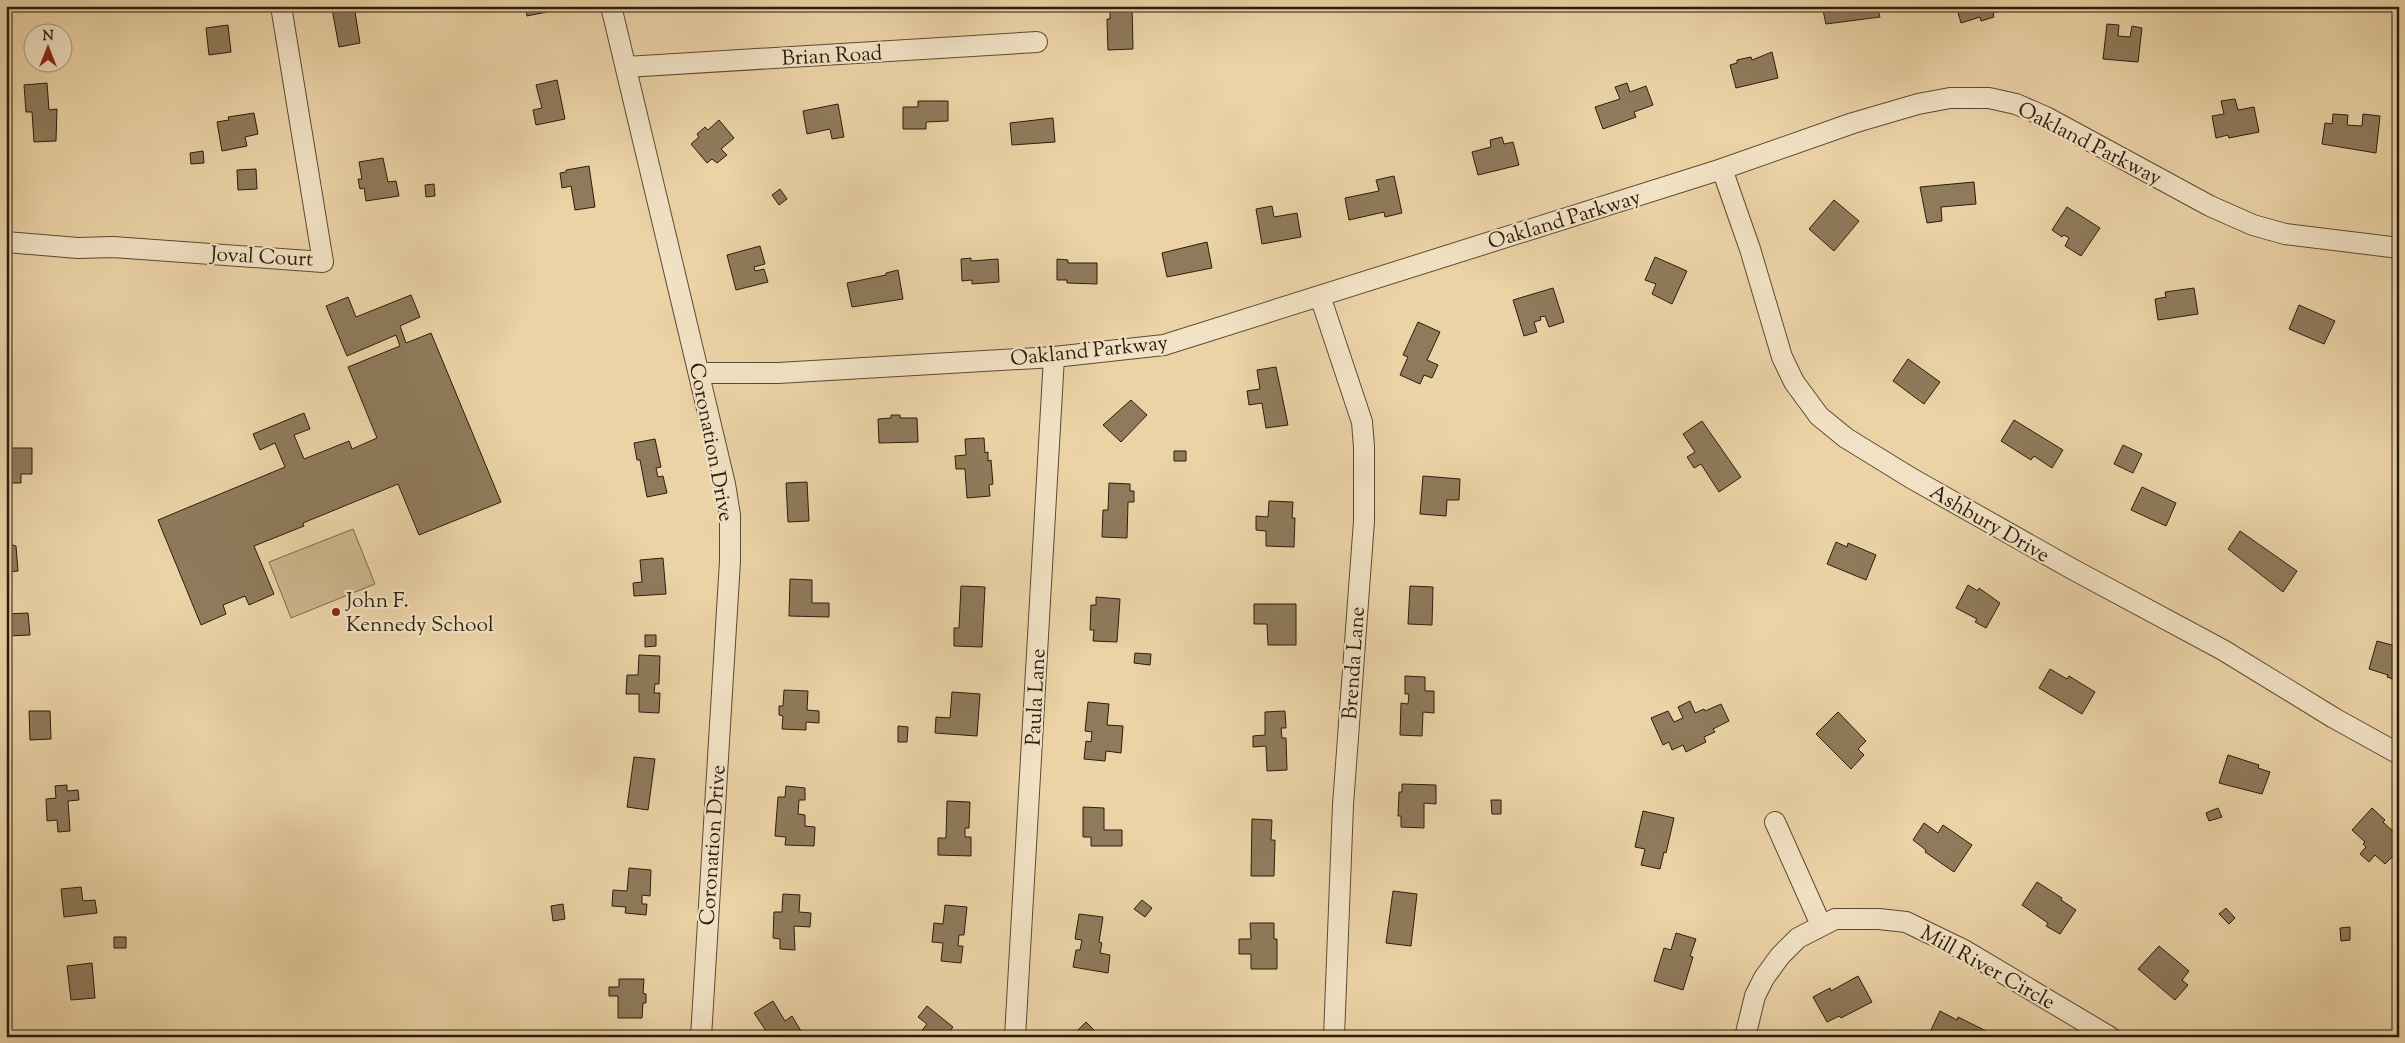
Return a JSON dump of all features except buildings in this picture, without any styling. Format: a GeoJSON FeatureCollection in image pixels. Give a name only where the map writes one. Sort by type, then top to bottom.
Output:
{"type":"FeatureCollection","features":[{"type":"Feature","properties":{"kind":"street","name":"Joval Court"},"geometry":{"type":"LineString","coordinates":[[6,242],[78,248],[113,247],[323,262],[281,6]]}},
{"type":"Feature","properties":{"kind":"street","name":"Coronation Drive"},"geometry":{"type":"LineString","coordinates":[[611,6],[700,373],[725,484],[730,515],[730,561],[701,1037]]}},
{"type":"Feature","properties":{"kind":"street","name":"Brian Road"},"geometry":{"type":"LineString","coordinates":[[626,67],[1038,42]]}},
{"type":"Feature","properties":{"kind":"street","name":"Oakland Parkway"},"geometry":{"type":"LineString","coordinates":[[700,373],[778,373],[1054,357],[1164,345],[1722,169],[1853,123],[1918,104],[1950,98],[1989,98],[2016,104],[2046,116],[2210,206],[2253,225],[2285,234],[2399,248]]}},
{"type":"Feature","properties":{"kind":"street","name":"Ashbury Drive"},"geometry":{"type":"LineString","coordinates":[[1722,169],[1750,249],[1782,357],[1794,382],[1819,416],[1846,438],[1911,478],[2074,570],[2223,650],[2334,718],[2399,754]]}},
{"type":"Feature","properties":{"kind":"street","name":"Brenda Lane"},"geometry":{"type":"LineString","coordinates":[[1320,296],[1362,422],[1364,447],[1364,521],[1343,805],[1334,1037]]}},
{"type":"Feature","properties":{"kind":"street","name":"Paula Lane"},"geometry":{"type":"LineString","coordinates":[[1015,1037],[1054,357]]}},
{"type":"Feature","properties":{"kind":"street"},"geometry":{"type":"LineString","coordinates":[[1775,822],[1821,925]]}},
{"type":"Feature","properties":{"kind":"street","name":"Mill River Circle"},"geometry":{"type":"LineString","coordinates":[[1745,1037],[1750,1010],[1764,978],[1780,956],[1798,938],[1835,919],[1879,919],[1906,922],[1964,950],[2110,1037]]}},
{"type":"Feature","properties":{"kind":"shaded area"},"geometry":{"type":"Polygon","coordinates":[[[353,529],[375,584],[291,618],[269,562],[353,529]]]}},
{"type":"Feature","properties":{"kind":"place","name":"John F. Kennedy School"},"geometry":{"type":"Point","coordinates":[336,612]}}]}
